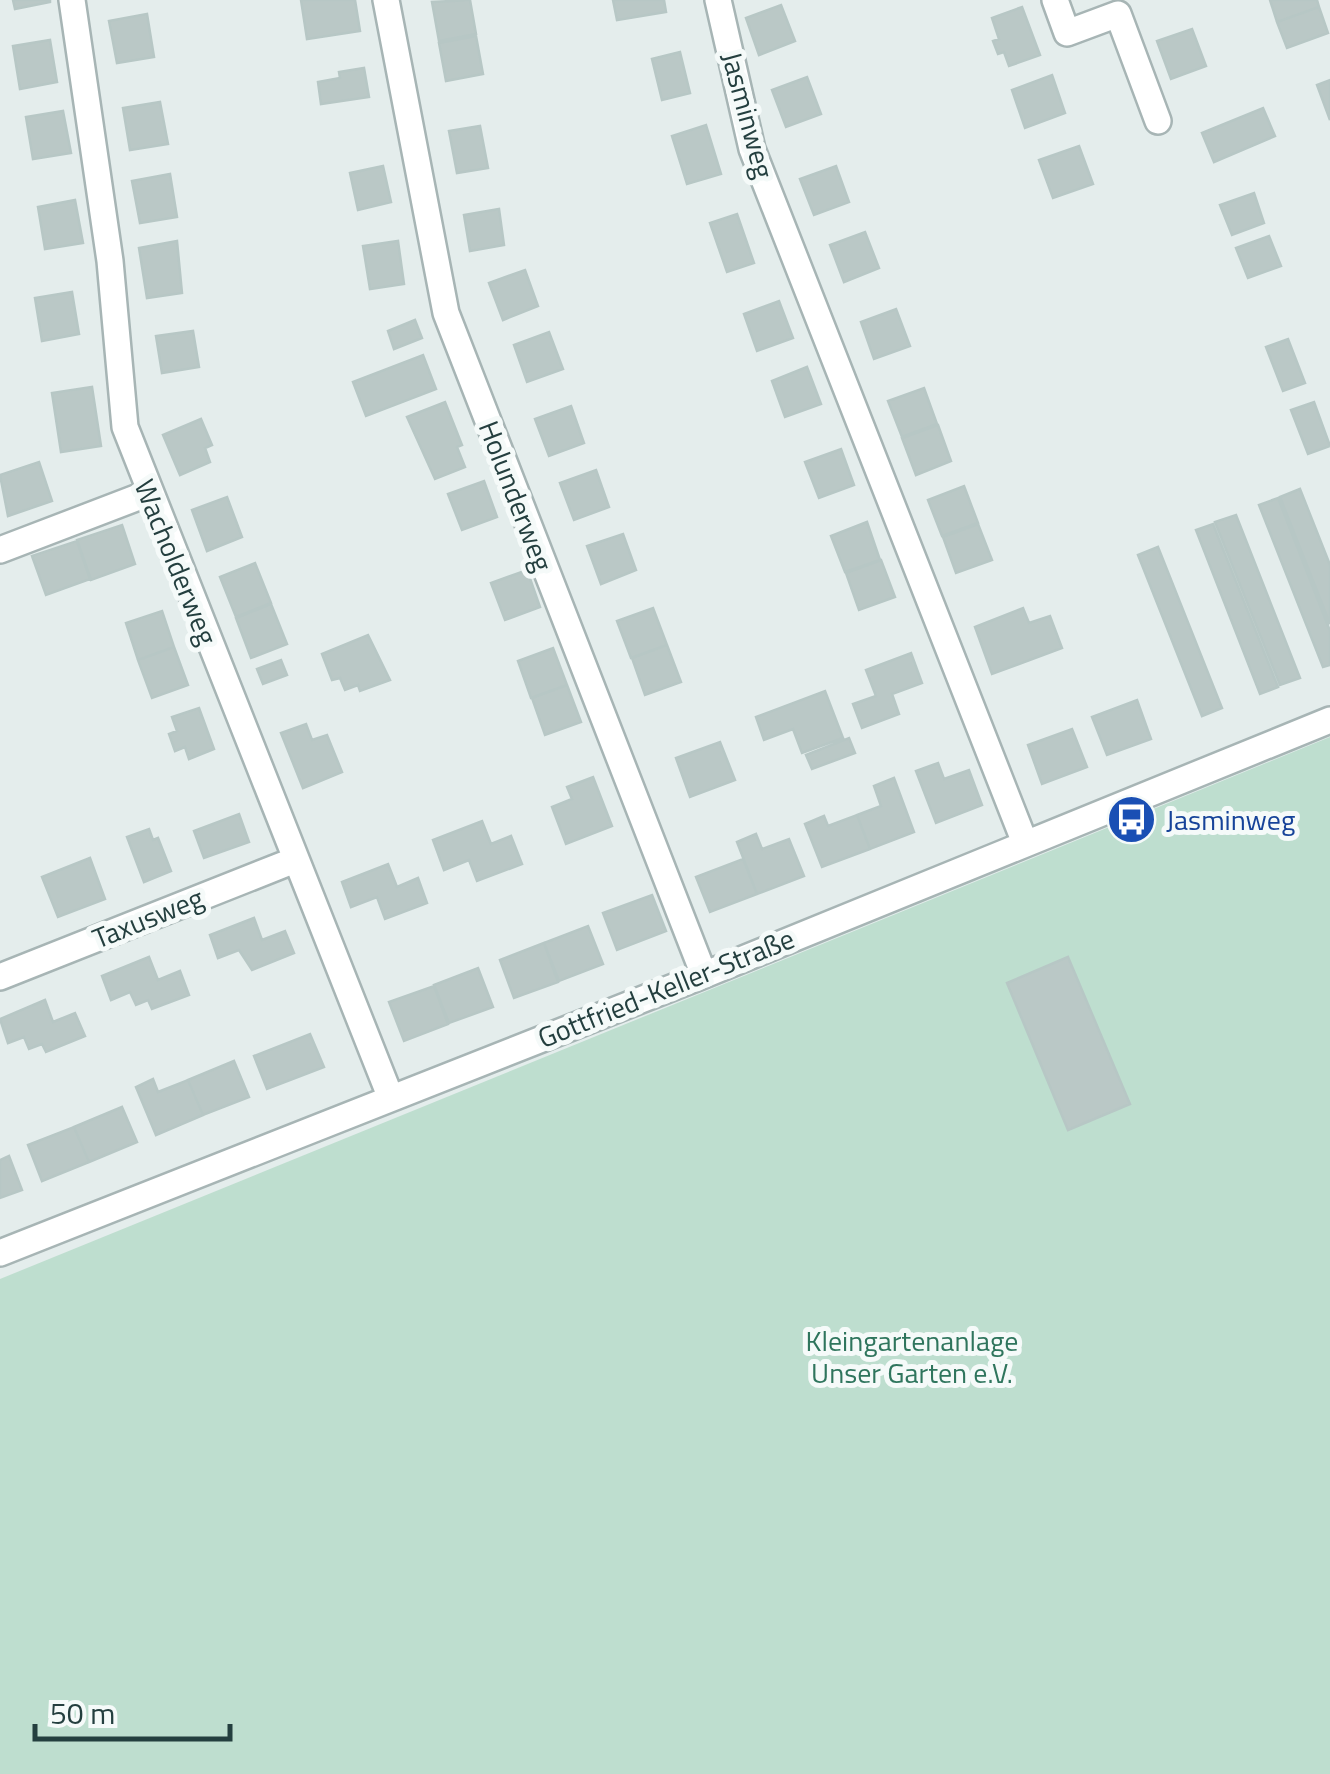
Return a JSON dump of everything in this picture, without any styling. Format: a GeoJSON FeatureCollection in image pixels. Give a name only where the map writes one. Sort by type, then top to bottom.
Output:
{"type":"FeatureCollection","features":[{"type":"Feature","properties":{"kind":"street","name":"Wacholderweg"},"geometry":{"type":"LineString","coordinates":[[72,0],[110,262],[124,427],[390,1096]]}},
{"type":"Feature","properties":{"kind":"street","name":"Holunderweg"},"geometry":{"type":"LineString","coordinates":[[386,0],[446,313],[704,974]]}},
{"type":"Feature","properties":{"kind":"street","name":"Jasminweg"},"geometry":{"type":"LineString","coordinates":[[718,0],[752,149],[1025,843]]}},
{"type":"Feature","properties":{"kind":"street"},"geometry":{"type":"LineString","coordinates":[[1055,0],[1067,33],[1118,14],[1158,121]]}},
{"type":"Feature","properties":{"kind":"street"},"geometry":{"type":"LineString","coordinates":[[0,550],[149,493]]}},
{"type":"Feature","properties":{"kind":"street","name":"Gottfried-Keller-Straße"},"geometry":{"type":"LineString","coordinates":[[0,1253],[1330,720]]}},
{"type":"Feature","properties":{"kind":"street","name":"Taxusweg"},"geometry":{"type":"LineString","coordinates":[[0,977],[295,860]]}},
{"type":"Feature","properties":{"kind":"green space","name":"Kleingartenanlage Unser Garten e.V."},"geometry":{"type":"Polygon","coordinates":[[[1330,737],[1330,1774],[0,1774],[0,1279],[1330,737]]]}},
{"type":"Feature","properties":{"kind":"building"},"geometry":{"type":"Polygon","coordinates":[[[13,0],[50,0],[50,2],[15,9],[13,0]]]}},
{"type":"Feature","properties":{"kind":"building"},"geometry":{"type":"Polygon","coordinates":[[[301,0],[355,0],[360,31],[307,39],[301,0]]]}},
{"type":"Feature","properties":{"kind":"building"},"geometry":{"type":"Polygon","coordinates":[[[470,0],[476,34],[439,41],[432,2],[470,0]]]}},
{"type":"Feature","properties":{"kind":"building"},"geometry":{"type":"Polygon","coordinates":[[[613,0],[664,0],[666,12],[617,20],[613,0]]]}},
{"type":"Feature","properties":{"kind":"building"},"geometry":{"type":"Polygon","coordinates":[[[1270,0],[1317,0],[1319,7],[1277,22],[1270,0]]]}},
{"type":"Feature","properties":{"kind":"building"},"geometry":{"type":"Polygon","coordinates":[[[781,5],[795,41],[759,55],[746,18],[781,5]]]}},
{"type":"Feature","properties":{"kind":"building"},"geometry":{"type":"Polygon","coordinates":[[[1022,7],[1040,55],[1009,66],[1004,52],[998,54],[993,41],[999,39],[992,18],[1022,7]]]}},
{"type":"Feature","properties":{"kind":"building"},"geometry":{"type":"Polygon","coordinates":[[[1319,7],[1328,33],[1287,48],[1277,22],[1319,7]]]}},
{"type":"Feature","properties":{"kind":"building"},"geometry":{"type":"Polygon","coordinates":[[[147,14],[154,57],[117,63],[109,21],[147,14]]]}},
{"type":"Feature","properties":{"kind":"building"},"geometry":{"type":"Polygon","coordinates":[[[1192,29],[1206,66],[1171,79],[1157,41],[1192,29]]]}},
{"type":"Feature","properties":{"kind":"building"},"geometry":{"type":"Polygon","coordinates":[[[476,36],[483,74],[446,81],[439,43],[476,36]]]}},
{"type":"Feature","properties":{"kind":"building"},"geometry":{"type":"Polygon","coordinates":[[[50,40],[57,82],[20,89],[13,46],[50,40]]]}},
{"type":"Feature","properties":{"kind":"building"},"geometry":{"type":"Polygon","coordinates":[[[680,52],[690,93],[662,100],[652,59],[680,52]]]}},
{"type":"Feature","properties":{"kind":"building"},"geometry":{"type":"Polygon","coordinates":[[[364,68],[369,97],[321,104],[318,82],[340,78],[339,72],[364,68]]]}},
{"type":"Feature","properties":{"kind":"building"},"geometry":{"type":"Polygon","coordinates":[[[1052,75],[1065,113],[1025,128],[1012,90],[1052,75]]]}},
{"type":"Feature","properties":{"kind":"building"},"geometry":{"type":"Polygon","coordinates":[[[807,77],[821,114],[786,127],[772,90],[807,77]]]}},
{"type":"Feature","properties":{"kind":"building"},"geometry":{"type":"Polygon","coordinates":[[[1330,80],[1330,120],[1317,85],[1330,80]]]}},
{"type":"Feature","properties":{"kind":"building"},"geometry":{"type":"Polygon","coordinates":[[[160,102],[168,144],[130,150],[123,108],[160,102]]]}},
{"type":"Feature","properties":{"kind":"building"},"geometry":{"type":"Polygon","coordinates":[[[1263,108],[1275,136],[1214,162],[1202,133],[1263,108]]]}},
{"type":"Feature","properties":{"kind":"building"},"geometry":{"type":"Polygon","coordinates":[[[63,111],[71,153],[33,159],[26,117],[63,111]]]}},
{"type":"Feature","properties":{"kind":"building"},"geometry":{"type":"Polygon","coordinates":[[[706,125],[721,174],[687,184],[672,136],[706,125]]]}},
{"type":"Feature","properties":{"kind":"building"},"geometry":{"type":"Polygon","coordinates":[[[480,126],[488,168],[457,173],[449,131],[480,126]]]}},
{"type":"Feature","properties":{"kind":"building"},"geometry":{"type":"Polygon","coordinates":[[[1079,146],[1093,184],[1053,198],[1039,160],[1079,146]]]}},
{"type":"Feature","properties":{"kind":"building"},"geometry":{"type":"Polygon","coordinates":[[[383,166],[391,202],[358,210],[350,173],[383,166]]]}},
{"type":"Feature","properties":{"kind":"building"},"geometry":{"type":"Polygon","coordinates":[[[836,166],[849,202],[814,215],[800,179],[836,166]]]}},
{"type":"Feature","properties":{"kind":"building"},"geometry":{"type":"Polygon","coordinates":[[[170,174],[177,217],[140,223],[132,181],[170,174]]]}},
{"type":"Feature","properties":{"kind":"building"},"geometry":{"type":"Polygon","coordinates":[[[1254,193],[1264,223],[1232,235],[1220,205],[1254,193]]]}},
{"type":"Feature","properties":{"kind":"building"},"geometry":{"type":"Polygon","coordinates":[[[75,200],[83,243],[45,249],[38,207],[75,200]]]}},
{"type":"Feature","properties":{"kind":"building"},"geometry":{"type":"Polygon","coordinates":[[[499,209],[504,245],[470,251],[464,215],[499,209]]]}},
{"type":"Feature","properties":{"kind":"building"},"geometry":{"type":"Polygon","coordinates":[[[737,214],[754,263],[727,272],[710,223],[737,214]]]}},
{"type":"Feature","properties":{"kind":"building"},"geometry":{"type":"Polygon","coordinates":[[[865,232],[879,268],[844,282],[830,245],[865,232]]]}},
{"type":"Feature","properties":{"kind":"building"},"geometry":{"type":"Polygon","coordinates":[[[1269,236],[1281,266],[1248,278],[1236,248],[1269,236]]]}},
{"type":"Feature","properties":{"kind":"building"},"geometry":{"type":"Polygon","coordinates":[[[177,241],[182,293],[147,298],[139,248],[177,241]]]}},
{"type":"Feature","properties":{"kind":"building"},"geometry":{"type":"Polygon","coordinates":[[[398,241],[404,284],[370,289],[363,246],[398,241]]]}},
{"type":"Feature","properties":{"kind":"building"},"geometry":{"type":"Polygon","coordinates":[[[525,270],[538,306],[503,320],[489,283],[525,270]]]}},
{"type":"Feature","properties":{"kind":"building"},"geometry":{"type":"Polygon","coordinates":[[[72,292],[79,334],[42,341],[35,298],[72,292]]]}},
{"type":"Feature","properties":{"kind":"building"},"geometry":{"type":"Polygon","coordinates":[[[779,301],[793,338],[757,351],[744,314],[779,301]]]}},
{"type":"Feature","properties":{"kind":"building"},"geometry":{"type":"Polygon","coordinates":[[[896,309],[910,346],[874,359],[861,322],[896,309]]]}},
{"type":"Feature","properties":{"kind":"building"},"geometry":{"type":"Polygon","coordinates":[[[415,320],[422,338],[394,349],[388,331],[415,320]]]}},
{"type":"Feature","properties":{"kind":"building"},"geometry":{"type":"Polygon","coordinates":[[[193,331],[199,367],[162,373],[156,336],[193,331]]]}},
{"type":"Feature","properties":{"kind":"building"},"geometry":{"type":"Polygon","coordinates":[[[549,332],[563,369],[527,382],[514,345],[549,332]]]}},
{"type":"Feature","properties":{"kind":"building"},"geometry":{"type":"Polygon","coordinates":[[[1288,339],[1305,383],[1283,391],[1266,347],[1288,339]]]}},
{"type":"Feature","properties":{"kind":"building"},"geometry":{"type":"Polygon","coordinates":[[[423,355],[436,389],[366,416],[353,382],[423,355]]]}},
{"type":"Feature","properties":{"kind":"building"},"geometry":{"type":"Polygon","coordinates":[[[807,367],[821,404],[785,417],[772,381],[807,367]]]}},
{"type":"Feature","properties":{"kind":"building"},"geometry":{"type":"Polygon","coordinates":[[[92,387],[101,446],[61,452],[52,393],[92,387]]]}},
{"type":"Feature","properties":{"kind":"building"},"geometry":{"type":"Polygon","coordinates":[[[924,388],[937,424],[902,437],[888,401],[924,388]]]}},
{"type":"Feature","properties":{"kind":"building"},"geometry":{"type":"Polygon","coordinates":[[[445,402],[462,445],[457,447],[465,467],[435,479],[407,417],[445,402]]]}},
{"type":"Feature","properties":{"kind":"building"},"geometry":{"type":"Polygon","coordinates":[[[1314,402],[1330,446],[1308,454],[1291,410],[1314,402]]]}},
{"type":"Feature","properties":{"kind":"building"},"geometry":{"type":"Polygon","coordinates":[[[571,406],[584,443],[549,456],[535,419],[571,406]]]}},
{"type":"Feature","properties":{"kind":"building"},"geometry":{"type":"Polygon","coordinates":[[[201,419],[212,445],[205,448],[210,462],[180,475],[163,435],[201,419]]]}},
{"type":"Feature","properties":{"kind":"building"},"geometry":{"type":"Polygon","coordinates":[[[938,425],[951,461],[916,475],[902,438],[938,425]]]}},
{"type":"Feature","properties":{"kind":"building"},"geometry":{"type":"Polygon","coordinates":[[[841,449],[854,485],[819,498],[805,462],[841,449]]]}},
{"type":"Feature","properties":{"kind":"building"},"geometry":{"type":"Polygon","coordinates":[[[39,462],[52,501],[8,516],[0,475],[39,462]]]}},
{"type":"Feature","properties":{"kind":"building"},"geometry":{"type":"Polygon","coordinates":[[[596,470],[609,507],[574,520],[560,483],[596,470]]]}},
{"type":"Feature","properties":{"kind":"building"},"geometry":{"type":"Polygon","coordinates":[[[484,481],[497,517],[462,530],[448,494],[484,481]]]}},
{"type":"Feature","properties":{"kind":"building"},"geometry":{"type":"Polygon","coordinates":[[[964,486],[978,523],[942,536],[928,500],[964,486]]]}},
{"type":"Feature","properties":{"kind":"building"},"geometry":{"type":"Polygon","coordinates":[[[1300,489],[1330,565],[1330,624],[1280,497],[1300,489]]]}},
{"type":"Feature","properties":{"kind":"building"},"geometry":{"type":"Polygon","coordinates":[[[227,497],[242,537],[207,551],[192,510],[227,497]]]}},
{"type":"Feature","properties":{"kind":"building"},"geometry":{"type":"Polygon","coordinates":[[[1278,498],[1330,631],[1330,665],[1323,667],[1259,505],[1278,498]]]}},
{"type":"Feature","properties":{"kind":"building"},"geometry":{"type":"Polygon","coordinates":[[[1236,515],[1300,678],[1280,685],[1215,522],[1236,515]]]}},
{"type":"Feature","properties":{"kind":"building"},"geometry":{"type":"Polygon","coordinates":[[[867,522],[880,560],[845,572],[831,536],[867,522]]]}},
{"type":"Feature","properties":{"kind":"building"},"geometry":{"type":"Polygon","coordinates":[[[978,524],[992,560],[956,573],[943,537],[978,524]]]}},
{"type":"Feature","properties":{"kind":"building"},"geometry":{"type":"Polygon","coordinates":[[[1213,524],[1278,687],[1260,694],[1196,530],[1213,524]]]}},
{"type":"Feature","properties":{"kind":"building"},"geometry":{"type":"Polygon","coordinates":[[[122,525],[135,564],[91,580],[77,540],[122,525]]]}},
{"type":"Feature","properties":{"kind":"building"},"geometry":{"type":"Polygon","coordinates":[[[623,534],[636,570],[601,584],[587,546],[623,534]]]}},
{"type":"Feature","properties":{"kind":"building"},"geometry":{"type":"Polygon","coordinates":[[[77,541],[90,579],[46,595],[32,556],[77,541]]]}},
{"type":"Feature","properties":{"kind":"building"},"geometry":{"type":"Polygon","coordinates":[[[1158,547],[1222,708],[1202,716],[1138,555],[1158,547]]]}},
{"type":"Feature","properties":{"kind":"building"},"geometry":{"type":"Polygon","coordinates":[[[881,560],[895,597],[859,610],[846,573],[881,560]]]}},
{"type":"Feature","properties":{"kind":"building"},"geometry":{"type":"Polygon","coordinates":[[[255,563],[271,603],[236,617],[220,577],[255,563]]]}},
{"type":"Feature","properties":{"kind":"building"},"geometry":{"type":"Polygon","coordinates":[[[527,570],[540,607],[505,620],[491,583],[527,570]]]}},
{"type":"Feature","properties":{"kind":"building"},"geometry":{"type":"Polygon","coordinates":[[[271,604],[287,644],[251,658],[236,618],[271,604]]]}},
{"type":"Feature","properties":{"kind":"building"},"geometry":{"type":"Polygon","coordinates":[[[653,608],[667,645],[631,658],[617,621],[653,608]]]}},
{"type":"Feature","properties":{"kind":"building"},"geometry":{"type":"Polygon","coordinates":[[[1023,608],[1029,623],[1050,616],[1062,648],[992,674],[975,627],[1023,608]]]}},
{"type":"Feature","properties":{"kind":"building"},"geometry":{"type":"Polygon","coordinates":[[[162,611],[174,647],[138,660],[126,623],[162,611]]]}},
{"type":"Feature","properties":{"kind":"building"},"geometry":{"type":"Polygon","coordinates":[[[368,635],[390,680],[360,691],[358,685],[345,690],[340,678],[332,680],[322,654],[368,635]]]}},
{"type":"Feature","properties":{"kind":"building"},"geometry":{"type":"Polygon","coordinates":[[[667,645],[681,682],[645,695],[632,658],[667,645]]]}},
{"type":"Feature","properties":{"kind":"building"},"geometry":{"type":"Polygon","coordinates":[[[174,647],[188,685],[152,698],[138,660],[174,647]]]}},
{"type":"Feature","properties":{"kind":"building"},"geometry":{"type":"Polygon","coordinates":[[[553,648],[567,685],[531,698],[518,661],[553,648]]]}},
{"type":"Feature","properties":{"kind":"building"},"geometry":{"type":"Polygon","coordinates":[[[911,653],[922,683],[892,694],[899,714],[862,728],[853,704],[876,696],[866,670],[911,653]]]}},
{"type":"Feature","properties":{"kind":"building"},"geometry":{"type":"Polygon","coordinates":[[[281,660],[287,675],[263,684],[257,669],[281,660]]]}},
{"type":"Feature","properties":{"kind":"building"},"geometry":{"type":"Polygon","coordinates":[[[567,685],[581,722],[545,735],[532,698],[567,685]]]}},
{"type":"Feature","properties":{"kind":"building"},"geometry":{"type":"Polygon","coordinates":[[[825,691],[843,738],[802,753],[793,729],[764,740],[756,717],[825,691]]]}},
{"type":"Feature","properties":{"kind":"building"},"geometry":{"type":"Polygon","coordinates":[[[1137,700],[1151,739],[1107,755],[1092,717],[1137,700]]]}},
{"type":"Feature","properties":{"kind":"building"},"geometry":{"type":"Polygon","coordinates":[[[199,708],[214,749],[189,759],[185,747],[175,751],[169,734],[177,731],[172,717],[199,708]]]}},
{"type":"Feature","properties":{"kind":"building"},"geometry":{"type":"Polygon","coordinates":[[[306,724],[312,740],[327,735],[342,772],[303,788],[281,733],[306,724]]]}},
{"type":"Feature","properties":{"kind":"building"},"geometry":{"type":"Polygon","coordinates":[[[1072,729],[1087,767],[1042,784],[1028,745],[1072,729]]]}},
{"type":"Feature","properties":{"kind":"building"},"geometry":{"type":"Polygon","coordinates":[[[849,738],[855,753],[812,769],[806,755],[849,738]]]}},
{"type":"Feature","properties":{"kind":"building"},"geometry":{"type":"Polygon","coordinates":[[[720,742],[735,780],[690,797],[676,758],[720,742]]]}},
{"type":"Feature","properties":{"kind":"building"},"geometry":{"type":"Polygon","coordinates":[[[938,763],[944,779],[969,770],[982,805],[936,823],[916,771],[938,763]]]}},
{"type":"Feature","properties":{"kind":"building"},"geometry":{"type":"Polygon","coordinates":[[[593,777],[612,826],[566,844],[552,807],[572,799],[567,787],[593,777]]]}},
{"type":"Feature","properties":{"kind":"building"},"geometry":{"type":"Polygon","coordinates":[[[894,778],[914,832],[870,849],[857,815],[881,806],[874,786],[894,778]]]}},
{"type":"Feature","properties":{"kind":"building"},"geometry":{"type":"Polygon","coordinates":[[[239,814],[249,842],[204,858],[194,831],[239,814]]]}},
{"type":"Feature","properties":{"kind":"building"},"geometry":{"type":"Polygon","coordinates":[[[857,815],[870,849],[822,867],[805,824],[824,816],[828,826],[857,815]]]}},
{"type":"Feature","properties":{"kind":"building"},"geometry":{"type":"Polygon","coordinates":[[[482,821],[491,844],[511,836],[522,864],[477,881],[469,860],[444,870],[433,840],[482,821]]]}},
{"type":"Feature","properties":{"kind":"building"},"geometry":{"type":"Polygon","coordinates":[[[149,829],[153,840],[158,838],[171,871],[144,882],[127,837],[149,829]]]}},
{"type":"Feature","properties":{"kind":"building"},"geometry":{"type":"Polygon","coordinates":[[[756,834],[762,849],[789,839],[804,876],[757,894],[737,842],[756,834]]]}},
{"type":"Feature","properties":{"kind":"building"},"geometry":{"type":"Polygon","coordinates":[[[90,858],[105,899],[58,917],[42,877],[90,858]]]}},
{"type":"Feature","properties":{"kind":"building"},"geometry":{"type":"Polygon","coordinates":[[[743,859],[757,894],[710,912],[696,877],[743,859]]]}},
{"type":"Feature","properties":{"kind":"building"},"geometry":{"type":"Polygon","coordinates":[[[388,864],[397,887],[418,878],[427,903],[385,919],[377,897],[351,907],[342,882],[388,864]]]}},
{"type":"Feature","properties":{"kind":"building"},"geometry":{"type":"Polygon","coordinates":[[[652,895],[666,931],[617,950],[603,913],[652,895]]]}},
{"type":"Feature","properties":{"kind":"building"},"geometry":{"type":"Polygon","coordinates":[[[254,918],[262,940],[285,931],[294,953],[252,970],[239,950],[218,958],[210,935],[254,918]]]}},
{"type":"Feature","properties":{"kind":"building"},"geometry":{"type":"Polygon","coordinates":[[[588,926],[603,964],[559,981],[544,943],[588,926]]]}},
{"type":"Feature","properties":{"kind":"building"},"geometry":{"type":"Polygon","coordinates":[[[544,943],[558,982],[514,998],[500,960],[544,943]]]}},
{"type":"Feature","properties":{"kind":"building"},"geometry":{"type":"Polygon","coordinates":[[[149,957],[158,980],[180,971],[189,995],[152,1009],[148,1000],[136,1005],[130,992],[111,1000],[102,976],[149,957]]]}},
{"type":"Feature","properties":{"kind":"building"},"geometry":{"type":"Polygon","coordinates":[[[1068,957],[1130,1104],[1068,1130],[1007,983],[1068,957]]]}},
{"type":"Feature","properties":{"kind":"building"},"geometry":{"type":"Polygon","coordinates":[[[478,968],[493,1007],[449,1023],[434,985],[478,968]]]}},
{"type":"Feature","properties":{"kind":"building"},"geometry":{"type":"Polygon","coordinates":[[[434,986],[448,1024],[404,1041],[389,1002],[434,986]]]}},
{"type":"Feature","properties":{"kind":"building"},"geometry":{"type":"Polygon","coordinates":[[[45,1000],[53,1022],[75,1013],[85,1036],[46,1052],[42,1044],[29,1049],[24,1037],[8,1043],[0,1019],[45,1000]]]}},
{"type":"Feature","properties":{"kind":"building"},"geometry":{"type":"Polygon","coordinates":[[[310,1034],[324,1067],[267,1089],[254,1056],[310,1034]]]}},
{"type":"Feature","properties":{"kind":"building"},"geometry":{"type":"Polygon","coordinates":[[[234,1061],[249,1097],[203,1115],[188,1080],[234,1061]]]}},
{"type":"Feature","properties":{"kind":"building"},"geometry":{"type":"Polygon","coordinates":[[[153,1079],[158,1092],[188,1080],[203,1115],[156,1135],[136,1087],[153,1079]]]}},
{"type":"Feature","properties":{"kind":"building"},"geometry":{"type":"Polygon","coordinates":[[[122,1107],[137,1142],[89,1162],[74,1127],[122,1107]]]}},
{"type":"Feature","properties":{"kind":"building"},"geometry":{"type":"Polygon","coordinates":[[[74,1127],[89,1162],[42,1181],[28,1145],[74,1127]]]}},
{"type":"Feature","properties":{"kind":"building"},"geometry":{"type":"Polygon","coordinates":[[[9,1156],[22,1190],[0,1198],[0,1160],[9,1156]]]}},
{"type":"Feature","properties":{"kind":"place","name":"Jasminweg"},"geometry":{"type":"Point","coordinates":[1131,820]}}]}
